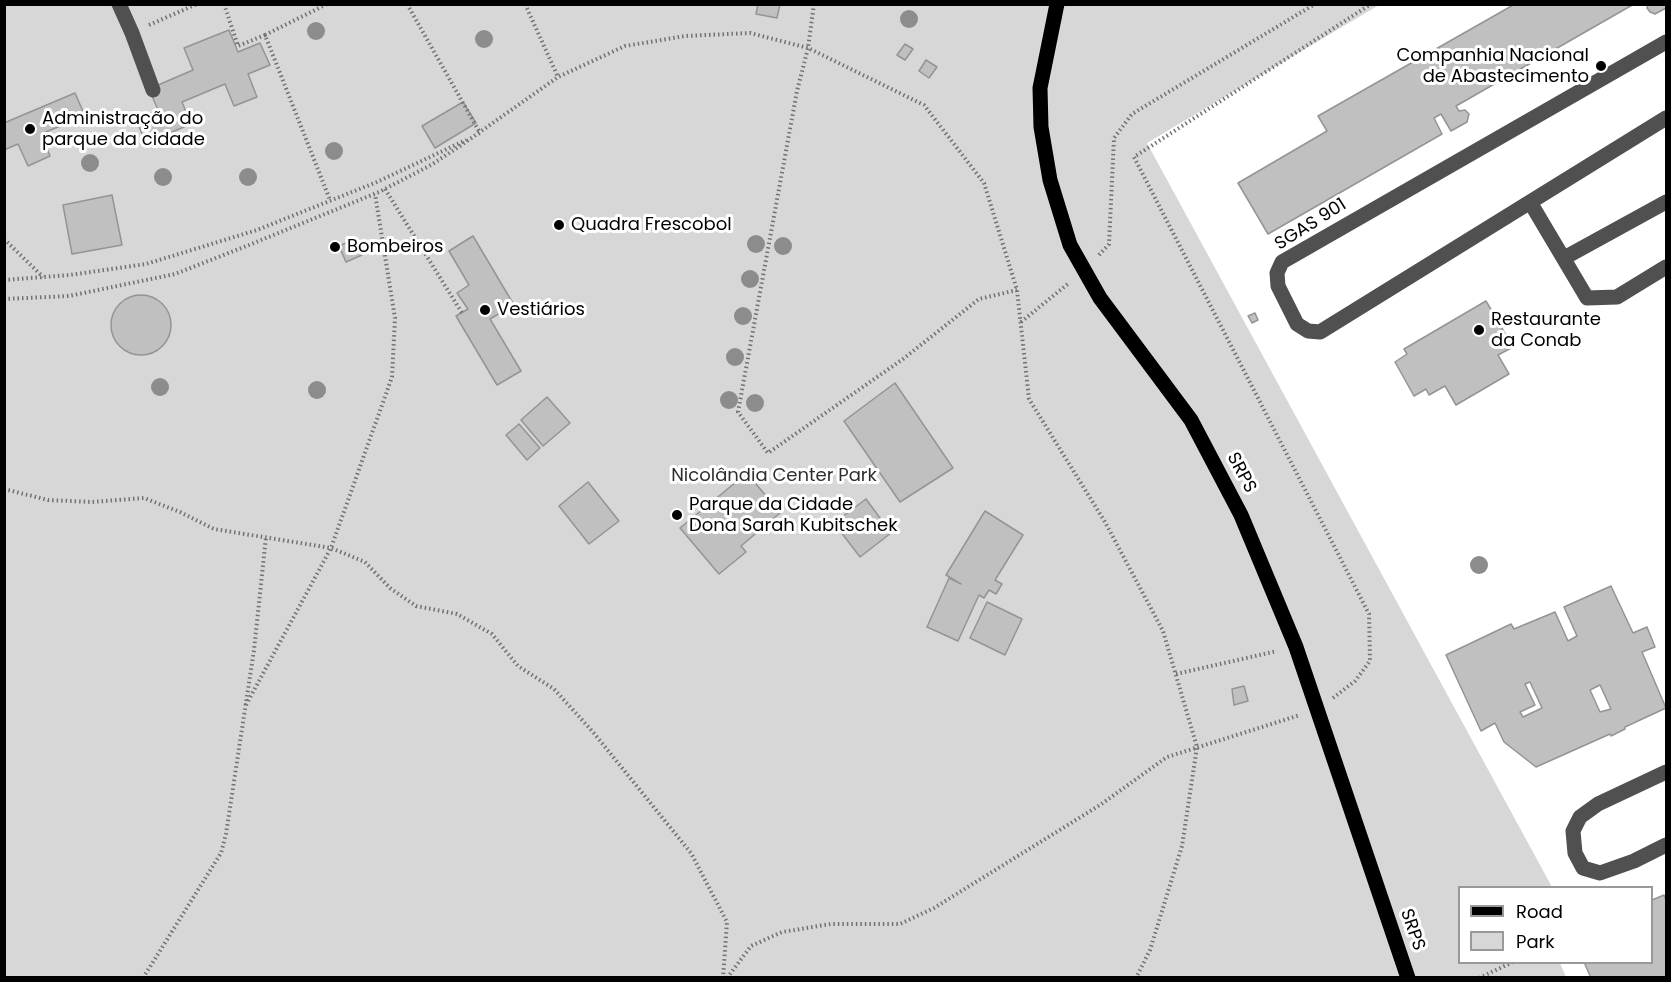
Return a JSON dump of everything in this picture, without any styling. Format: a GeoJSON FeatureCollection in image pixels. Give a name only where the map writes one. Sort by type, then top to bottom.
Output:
{"type":"FeatureCollection","features":[{"type":"Feature","properties":{"kind":"main road","name":"SRPS"},"geometry":{"type":"LineString","coordinates":[[1057,4],[1040,88],[1041,127],[1050,180],[1070,245],[1100,298],[1191,420],[1241,515],[1296,647],[1408,978]]}},
{"type":"Feature","properties":{"kind":"lane"},"geometry":{"type":"LineString","coordinates":[[119,4],[153,90]]}},
{"type":"Feature","properties":{"kind":"lane","name":"SGAS 901"},"geometry":{"type":"LineString","coordinates":[[1666,42],[1282,262],[1277,273],[1278,286],[1297,324],[1308,331],[1320,332],[1666,118]]}},
{"type":"Feature","properties":{"kind":"lane"},"geometry":{"type":"LineString","coordinates":[[1530,202],[1587,298],[1617,297],[1666,267]]}},
{"type":"Feature","properties":{"kind":"lane"},"geometry":{"type":"LineString","coordinates":[[1564,258],[1666,202]]}},
{"type":"Feature","properties":{"kind":"lane"},"geometry":{"type":"LineString","coordinates":[[1666,772],[1598,804],[1580,817],[1573,831],[1575,853],[1583,868],[1600,873],[1634,861],[1666,844]]}},
{"type":"Feature","properties":{"kind":"path"},"geometry":{"type":"LineString","coordinates":[[132,33],[197,4]]}},
{"type":"Feature","properties":{"kind":"path"},"geometry":{"type":"LineString","coordinates":[[224,4],[238,46],[327,4]]}},
{"type":"Feature","properties":{"kind":"path"},"geometry":{"type":"LineString","coordinates":[[407,4],[480,133]]}},
{"type":"Feature","properties":{"kind":"path"},"geometry":{"type":"LineString","coordinates":[[525,4],[558,77]]}},
{"type":"Feature","properties":{"kind":"path"},"geometry":{"type":"LineString","coordinates":[[814,4],[808,48],[797,92],[738,412],[768,453],[903,359],[978,299],[1017,290]]}},
{"type":"Feature","properties":{"kind":"path"},"geometry":{"type":"LineString","coordinates":[[1021,322],[1085,271],[1110,244],[1114,138],[1132,114],[1315,4]]}},
{"type":"Feature","properties":{"kind":"path"},"geometry":{"type":"LineString","coordinates":[[725,978],[750,946],[782,932],[831,924],[900,924],[934,908],[1100,805],[1167,757],[1317,710],[1355,681],[1370,661],[1369,614],[1134,157],[1371,4]]}},
{"type":"Feature","properties":{"kind":"path"},"geometry":{"type":"LineString","coordinates":[[4,299],[69,296],[175,274],[375,194],[431,165],[558,77],[625,46],[685,36],[750,33],[808,48],[924,105],[984,183],[1017,290],[1029,399],[1105,522],[1163,631],[1197,747],[1182,846],[1150,950],[1136,978]]}},
{"type":"Feature","properties":{"kind":"path"},"geometry":{"type":"LineString","coordinates":[[265,35],[330,200]]}},
{"type":"Feature","properties":{"kind":"path"},"geometry":{"type":"LineString","coordinates":[[4,280],[43,278],[146,264],[257,230],[411,167],[480,133]]}},
{"type":"Feature","properties":{"kind":"path"},"geometry":{"type":"LineString","coordinates":[[385,189],[462,313]]}},
{"type":"Feature","properties":{"kind":"path"},"geometry":{"type":"LineString","coordinates":[[246,705],[331,548],[392,377],[395,318],[375,194]]}},
{"type":"Feature","properties":{"kind":"path"},"geometry":{"type":"LineString","coordinates":[[4,239],[43,278]]}},
{"type":"Feature","properties":{"kind":"path"},"geometry":{"type":"LineString","coordinates":[[4,489],[48,500],[92,502],[144,498],[180,512],[214,530],[331,548],[365,562],[390,588],[416,606],[457,614],[492,634],[518,666],[554,689],[593,732],[691,853],[726,922],[725,978]]}},
{"type":"Feature","properties":{"kind":"path"},"geometry":{"type":"LineString","coordinates":[[142,978],[221,853],[246,705],[266,537]]}},
{"type":"Feature","properties":{"kind":"path"},"geometry":{"type":"LineString","coordinates":[[1176,674],[1296,647]]}},
{"type":"Feature","properties":{"kind":"path"},"geometry":{"type":"LineString","coordinates":[[1479,978],[1511,964]]}},
{"type":"Feature","properties":{"kind":"green space","name":"Parque da Cidade Dona Sarah Kubitschek"},"geometry":{"type":"Polygon","coordinates":[[[5,5],[1379,5],[1147,143],[1551,886],[1458,886],[1458,964],[1560,964],[1566,977],[5,978],[5,5]]]}},
{"type":"Feature","properties":{"kind":"building"},"geometry":{"type":"Polygon","coordinates":[[[758,4],[780,4],[777,18],[756,14],[758,4]]]}},
{"type":"Feature","properties":{"kind":"building"},"geometry":{"type":"Polygon","coordinates":[[[1515,4],[1634,4],[1456,106],[1459,111],[1465,110],[1469,114],[1467,122],[1451,131],[1441,114],[1434,118],[1442,134],[1268,234],[1238,183],[1327,131],[1318,116],[1515,4]]]}},
{"type":"Feature","properties":{"kind":"building"},"geometry":{"type":"Polygon","coordinates":[[[1648,4],[1666,4],[1666,8],[1655,14],[1647,8],[1648,4]]]}},
{"type":"Feature","properties":{"kind":"building"},"geometry":{"type":"Polygon","coordinates":[[[229,30],[238,52],[260,43],[270,65],[248,74],[257,97],[234,106],[225,84],[182,102],[191,124],[146,143],[136,120],[158,110],[149,89],[193,70],[184,48],[229,30]]]}},
{"type":"Feature","properties":{"kind":"building"},"geometry":{"type":"Polygon","coordinates":[[[905,44],[913,49],[905,60],[897,55],[905,44]]]}},
{"type":"Feature","properties":{"kind":"building"},"geometry":{"type":"Polygon","coordinates":[[[926,60],[937,67],[929,78],[919,71],[926,60]]]}},
{"type":"Feature","properties":{"kind":"building","name":"Administração do parque da cidade"},"geometry":{"type":"Polygon","coordinates":[[[75,93],[85,116],[41,134],[50,156],[28,166],[18,144],[4,150],[4,123],[75,93]]]}},
{"type":"Feature","properties":{"kind":"building"},"geometry":{"type":"Polygon","coordinates":[[[463,102],[476,123],[435,148],[422,126],[463,102]]]}},
{"type":"Feature","properties":{"kind":"building"},"geometry":{"type":"Polygon","coordinates":[[[112,195],[122,245],[72,254],[63,205],[112,195]]]}},
{"type":"Feature","properties":{"kind":"building","name":"Vestiários"},"geometry":{"type":"Polygon","coordinates":[[[473,236],[514,305],[490,319],[521,371],[497,385],[456,316],[468,309],[457,293],[469,285],[449,251],[473,236]]]}},
{"type":"Feature","properties":{"kind":"building"},"geometry":{"type":"Polygon","coordinates":[[[355,239],[362,255],[346,262],[339,246],[355,239]]]}},
{"type":"Feature","properties":{"kind":"building"},"geometry":{"type":"Polygon","coordinates":[[[141,295],[158,300],[166,308],[171,325],[166,342],[158,350],[141,355],[124,350],[116,342],[111,325],[116,308],[124,300],[141,295]]]}},
{"type":"Feature","properties":{"kind":"building"},"geometry":{"type":"Polygon","coordinates":[[[1486,301],[1513,347],[1498,355],[1509,374],[1456,405],[1445,386],[1429,395],[1426,389],[1414,396],[1395,362],[1407,354],[1404,349],[1486,301]]]}},
{"type":"Feature","properties":{"kind":"building"},"geometry":{"type":"Polygon","coordinates":[[[1255,313],[1258,320],[1252,323],[1248,316],[1255,313]]]}},
{"type":"Feature","properties":{"kind":"building"},"geometry":{"type":"Polygon","coordinates":[[[895,383],[953,468],[900,502],[844,421],[895,383]]]}},
{"type":"Feature","properties":{"kind":"building"},"geometry":{"type":"Polygon","coordinates":[[[547,397],[570,423],[543,446],[521,420],[547,397]]]}},
{"type":"Feature","properties":{"kind":"building"},"geometry":{"type":"Polygon","coordinates":[[[519,424],[540,448],[527,460],[506,435],[519,424]]]}},
{"type":"Feature","properties":{"kind":"building"},"geometry":{"type":"Polygon","coordinates":[[[747,473],[780,513],[741,546],[746,552],[719,574],[680,528],[747,473]]]}},
{"type":"Feature","properties":{"kind":"building"},"geometry":{"type":"Polygon","coordinates":[[[588,482],[619,521],[589,544],[559,506],[588,482]]]}},
{"type":"Feature","properties":{"kind":"building"},"geometry":{"type":"Polygon","coordinates":[[[866,499],[891,533],[860,557],[834,523],[866,499]]]}},
{"type":"Feature","properties":{"kind":"building"},"geometry":{"type":"Polygon","coordinates":[[[985,511],[1023,535],[995,580],[1002,584],[996,594],[989,590],[984,598],[979,595],[958,641],[927,627],[949,578],[961,584],[946,575],[985,511]]]}},
{"type":"Feature","properties":{"kind":"building"},"geometry":{"type":"Polygon","coordinates":[[[1611,586],[1633,633],[1647,627],[1655,647],[1642,652],[1666,708],[1611,736],[1610,734],[1536,767],[1504,742],[1495,723],[1481,731],[1446,655],[1511,624],[1514,629],[1555,612],[1568,641],[1577,636],[1564,607],[1611,586]],[[1530,682],[1525,684],[1535,705],[1520,712],[1523,717],[1542,708],[1530,682]],[[1600,685],[1590,690],[1600,712],[1611,709],[1600,685]]]}},
{"type":"Feature","properties":{"kind":"building"},"geometry":{"type":"Polygon","coordinates":[[[987,602],[1022,619],[1005,655],[970,638],[987,602]]]}},
{"type":"Feature","properties":{"kind":"building"},"geometry":{"type":"Polygon","coordinates":[[[1244,686],[1248,701],[1234,705],[1232,689],[1244,686]]]}},
{"type":"Feature","properties":{"kind":"building"},"geometry":{"type":"Polygon","coordinates":[[[1664,895],[1666,900],[1666,978],[1591,978],[1585,964],[1653,964],[1653,900],[1664,895]]]}},
{"type":"Feature","properties":{"kind":"place","name":"Companhia Nacional de Abastecimento"},"geometry":{"type":"Point","coordinates":[1601,66]}},
{"type":"Feature","properties":{"kind":"place","name":"Administração do parque da cidade"},"geometry":{"type":"Point","coordinates":[30,129]}},
{"type":"Feature","properties":{"kind":"place","name":"Quadra Frescobol"},"geometry":{"type":"Point","coordinates":[559,225]}},
{"type":"Feature","properties":{"kind":"place","name":"Bombeiros"},"geometry":{"type":"Point","coordinates":[335,247]}},
{"type":"Feature","properties":{"kind":"place","name":"Vestiários"},"geometry":{"type":"Point","coordinates":[485,310]}},
{"type":"Feature","properties":{"kind":"place","name":"Restaurante da Conab"},"geometry":{"type":"Point","coordinates":[1479,330]}},
{"type":"Feature","properties":{"kind":"place","name":"Parque da Cidade Dona Sarah Kubitschek"},"geometry":{"type":"Point","coordinates":[677,515]}},
{"type":"Feature","properties":{"kind":"park label","name":"Nicolândia Center Park"},"geometry":{"type":"Point","coordinates":[774,476]}}]}
